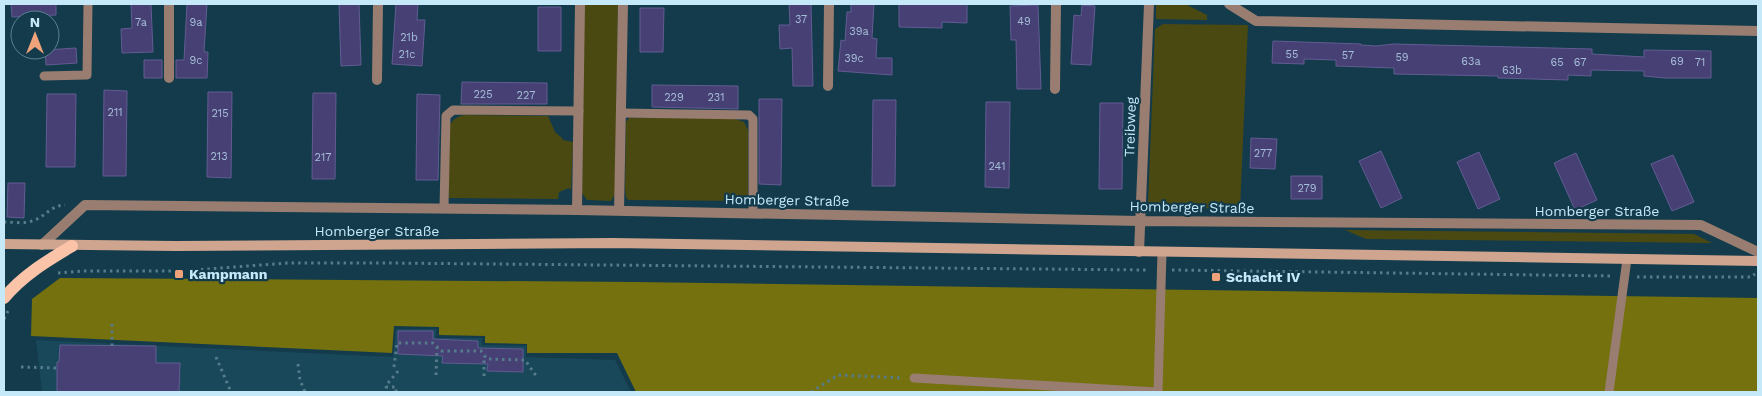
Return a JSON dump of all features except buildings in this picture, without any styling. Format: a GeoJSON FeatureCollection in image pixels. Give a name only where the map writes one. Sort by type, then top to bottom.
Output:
{"type":"FeatureCollection","features":[{"type":"Feature","properties":{"kind":"main road","name":"Homberger Straße"},"geometry":{"type":"LineString","coordinates":[[4,244],[72,246],[612,243],[1758,261]]}},
{"type":"Feature","properties":{"kind":"main road"},"geometry":{"type":"LineString","coordinates":[[8,301],[21,280],[72,246]]}},
{"type":"Feature","properties":{"kind":"street"},"geometry":{"type":"LineString","coordinates":[[169,4],[169,78]]}},
{"type":"Feature","properties":{"kind":"street"},"geometry":{"type":"LineString","coordinates":[[377,80],[378,4]]}},
{"type":"Feature","properties":{"kind":"street"},"geometry":{"type":"LineString","coordinates":[[577,210],[580,4]]}},
{"type":"Feature","properties":{"kind":"street"},"geometry":{"type":"LineString","coordinates":[[620,211],[623,4]]}},
{"type":"Feature","properties":{"kind":"street"},"geometry":{"type":"LineString","coordinates":[[828,86],[829,4]]}},
{"type":"Feature","properties":{"kind":"street"},"geometry":{"type":"LineString","coordinates":[[1055,89],[1056,4]]}},
{"type":"Feature","properties":{"kind":"street","name":"Treibweg"},"geometry":{"type":"LineString","coordinates":[[1139,252],[1149,4]]}},
{"type":"Feature","properties":{"kind":"street"},"geometry":{"type":"LineString","coordinates":[[1229,4],[1256,21],[1758,31]]}},
{"type":"Feature","properties":{"kind":"street"},"geometry":{"type":"LineString","coordinates":[[42,245],[85,205]]}},
{"type":"Feature","properties":{"kind":"street","name":"Homberger Straße"},"geometry":{"type":"LineString","coordinates":[[85,205],[577,210],[1140,221],[1702,225],[1758,252]]}},
{"type":"Feature","properties":{"kind":"lane"},"geometry":{"type":"LineString","coordinates":[[44,76],[87,75],[88,4]]}},
{"type":"Feature","properties":{"kind":"lane"},"geometry":{"type":"LineString","coordinates":[[444,208],[446,116],[453,110],[579,111]]}},
{"type":"Feature","properties":{"kind":"lane"},"geometry":{"type":"LineString","coordinates":[[621,113],[749,115],[753,119],[753,213]]}},
{"type":"Feature","properties":{"kind":"lane"},"geometry":{"type":"LineString","coordinates":[[914,378],[1157,392],[1162,252]]}},
{"type":"Feature","properties":{"kind":"lane"},"geometry":{"type":"LineString","coordinates":[[1609,392],[1627,259]]}},
{"type":"Feature","properties":{"kind":"path"},"geometry":{"type":"LineString","coordinates":[[4,222],[35,221],[55,206],[85,205]]}},
{"type":"Feature","properties":{"kind":"path"},"geometry":{"type":"LineString","coordinates":[[53,273],[82,271],[182,271],[287,263],[386,262],[1625,277],[1751,277],[1758,272]]}},
{"type":"Feature","properties":{"kind":"path"},"geometry":{"type":"LineString","coordinates":[[4,319],[8,301]]}},
{"type":"Feature","properties":{"kind":"path"},"geometry":{"type":"LineString","coordinates":[[112,322],[112,346]]}},
{"type":"Feature","properties":{"kind":"path"},"geometry":{"type":"LineString","coordinates":[[394,367],[397,343],[433,343],[441,351],[481,351],[487,359],[525,360],[537,377]]}},
{"type":"Feature","properties":{"kind":"path"},"geometry":{"type":"LineString","coordinates":[[436,375],[437,346]]}},
{"type":"Feature","properties":{"kind":"path"},"geometry":{"type":"LineString","coordinates":[[484,355],[484,376]]}},
{"type":"Feature","properties":{"kind":"path"},"geometry":{"type":"LineString","coordinates":[[216,357],[231,392]]}},
{"type":"Feature","properties":{"kind":"path"},"geometry":{"type":"LineString","coordinates":[[298,364],[300,380],[305,392]]}},
{"type":"Feature","properties":{"kind":"path"},"geometry":{"type":"LineString","coordinates":[[21,367],[57,368]]}},
{"type":"Feature","properties":{"kind":"path"},"geometry":{"type":"LineString","coordinates":[[396,392],[396,387],[386,387],[399,370]]}},
{"type":"Feature","properties":{"kind":"path"},"geometry":{"type":"LineString","coordinates":[[812,392],[838,375],[914,378]]}},
{"type":"Feature","properties":{"kind":"shaded area"},"geometry":{"type":"Polygon","coordinates":[[[584,4],[618,4],[615,194],[611,201],[587,200],[582,193],[584,4]]]}},
{"type":"Feature","properties":{"kind":"shaded area"},"geometry":{"type":"Polygon","coordinates":[[[1156,4],[1185,4],[1207,15],[1207,20],[1156,19],[1156,4]]]}},
{"type":"Feature","properties":{"kind":"shaded area"},"geometry":{"type":"Polygon","coordinates":[[[1163,24],[1248,25],[1240,209],[1150,207],[1148,204],[1155,29],[1163,24]]]}},
{"type":"Feature","properties":{"kind":"shaded area"},"geometry":{"type":"Polygon","coordinates":[[[465,115],[548,116],[555,132],[563,140],[573,142],[571,190],[569,188],[559,192],[558,199],[449,198],[449,127],[455,119],[465,115]]]}},
{"type":"Feature","properties":{"kind":"shaded area"},"geometry":{"type":"Polygon","coordinates":[[[629,118],[732,118],[744,122],[748,130],[748,201],[628,200],[625,189],[626,122],[629,118]]]}},
{"type":"Feature","properties":{"kind":"shaded area"},"geometry":{"type":"Polygon","coordinates":[[[1345,230],[1694,234],[1712,243],[1366,239],[1345,230]]]}},
{"type":"Feature","properties":{"kind":"shaded area"},"geometry":{"type":"Polygon","coordinates":[[[60,278],[635,282],[1758,298],[1758,392],[636,392],[617,353],[527,353],[527,344],[485,343],[485,336],[439,335],[439,327],[394,326],[392,353],[31,336],[32,299],[60,278]]]}},
{"type":"Feature","properties":{"kind":"shaded area"},"geometry":{"type":"Polygon","coordinates":[[[396,329],[436,329],[436,338],[482,338],[482,345],[526,346],[526,357],[615,360],[631,392],[42,392],[36,340],[393,357],[396,329]]]}},
{"type":"Feature","properties":{"kind":"place","name":"Kampmann"},"geometry":{"type":"Point","coordinates":[179,274]}},
{"type":"Feature","properties":{"kind":"place","name":"Schacht IV"},"geometry":{"type":"Point","coordinates":[1216,277]}}]}
